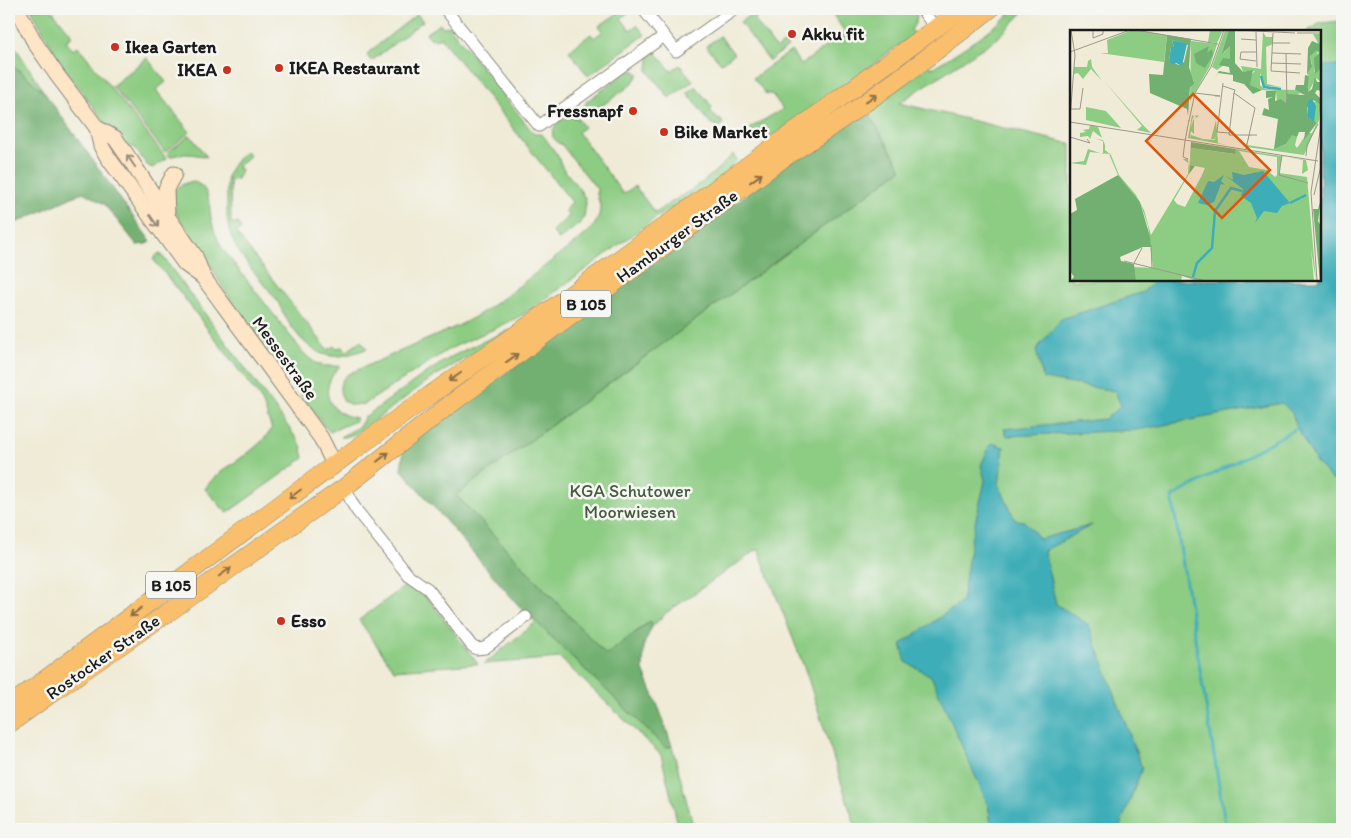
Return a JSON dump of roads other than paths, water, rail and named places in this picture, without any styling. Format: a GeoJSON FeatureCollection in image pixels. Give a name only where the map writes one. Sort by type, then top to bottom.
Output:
{"type":"FeatureCollection","features":[{"type":"Feature","properties":{"kind":"main road","name":"Messestraße"},"geometry":{"type":"LineString","coordinates":[[17,9],[57,75],[97,128],[115,138],[132,161],[195,256],[203,277],[321,438],[334,464]]}},
{"type":"Feature","properties":{"kind":"main road","name":"Hamburger Straße"},"geometry":{"type":"LineString","coordinates":[[334,464],[949,23],[990,9]]}},
{"type":"Feature","properties":{"kind":"main road","name":"Hamburger Straße"},"geometry":{"type":"LineString","coordinates":[[345,487],[444,408],[782,159],[831,127],[949,23]]}},
{"type":"Feature","properties":{"kind":"main road","name":"Messestraße"},"geometry":{"type":"LineString","coordinates":[[97,128],[101,146],[109,159],[186,264],[203,277]]}},
{"type":"Feature","properties":{"kind":"main road"},"geometry":{"type":"LineString","coordinates":[[167,216],[166,189],[174,174]]}},
{"type":"Feature","properties":{"kind":"main road"},"geometry":{"type":"LineString","coordinates":[[334,464],[345,487]]}},
{"type":"Feature","properties":{"kind":"main road","name":"Rostocker Straße"},"geometry":{"type":"LineString","coordinates":[[9,706],[334,464]]}},
{"type":"Feature","properties":{"kind":"main road","name":"Rostocker Straße"},"geometry":{"type":"LineString","coordinates":[[9,724],[345,487]]}},
{"type":"Feature","properties":{"kind":"street"},"geometry":{"type":"LineString","coordinates":[[445,9],[539,126],[664,36]]}},
{"type":"Feature","properties":{"kind":"street"},"geometry":{"type":"LineString","coordinates":[[643,9],[676,51],[735,9]]}},
{"type":"Feature","properties":{"kind":"street"},"geometry":{"type":"LineString","coordinates":[[924,9],[926,14],[949,23]]}},
{"type":"Feature","properties":{"kind":"street"},"geometry":{"type":"LineString","coordinates":[[345,487],[357,510],[408,575],[428,589],[470,645],[476,649],[485,648],[526,618]]}},
{"type":"Feature","properties":{"kind":"water"},"geometry":{"type":"Polygon","coordinates":[[[1342,65],[1342,483],[1332,480],[1316,462],[1297,428],[1292,413],[1282,403],[1137,430],[1007,436],[1004,429],[1105,419],[1121,406],[1115,391],[1043,379],[1036,350],[1061,319],[1143,292],[1154,281],[1321,281],[1321,66],[1342,65]]]}},
{"type":"Feature","properties":{"kind":"water"},"geometry":{"type":"Polygon","coordinates":[[[991,443],[1004,447],[999,485],[1015,520],[1024,521],[1040,539],[1092,525],[1044,551],[1056,604],[1089,625],[1142,768],[1119,829],[992,829],[988,805],[931,676],[906,662],[901,644],[962,602],[971,540],[985,481],[981,465],[991,443]]]}},
{"type":"Feature","properties":{"kind":"waterway"},"geometry":{"type":"LineString","coordinates":[[1226,829],[1172,497],[1297,428]]}},
{"type":"Feature","properties":{"kind":"place","name":"Akku fit"},"geometry":{"type":"Point","coordinates":[792,34]}},
{"type":"Feature","properties":{"kind":"place","name":"Ikea Garten"},"geometry":{"type":"Point","coordinates":[115,47]}},
{"type":"Feature","properties":{"kind":"place","name":"IKEA Restaurant"},"geometry":{"type":"Point","coordinates":[279,68]}},
{"type":"Feature","properties":{"kind":"place","name":"IKEA"},"geometry":{"type":"Point","coordinates":[227,70]}},
{"type":"Feature","properties":{"kind":"place","name":"Fressnapf"},"geometry":{"type":"Point","coordinates":[633,111]}},
{"type":"Feature","properties":{"kind":"place","name":"Bike Market"},"geometry":{"type":"Point","coordinates":[664,132]}},
{"type":"Feature","properties":{"kind":"place","name":"Esso"},"geometry":{"type":"Point","coordinates":[281,621]}},
{"type":"Feature","properties":{"kind":"park label","name":"KGA Schutower Moorwiesen"},"geometry":{"type":"Point","coordinates":[630,501]}}]}
